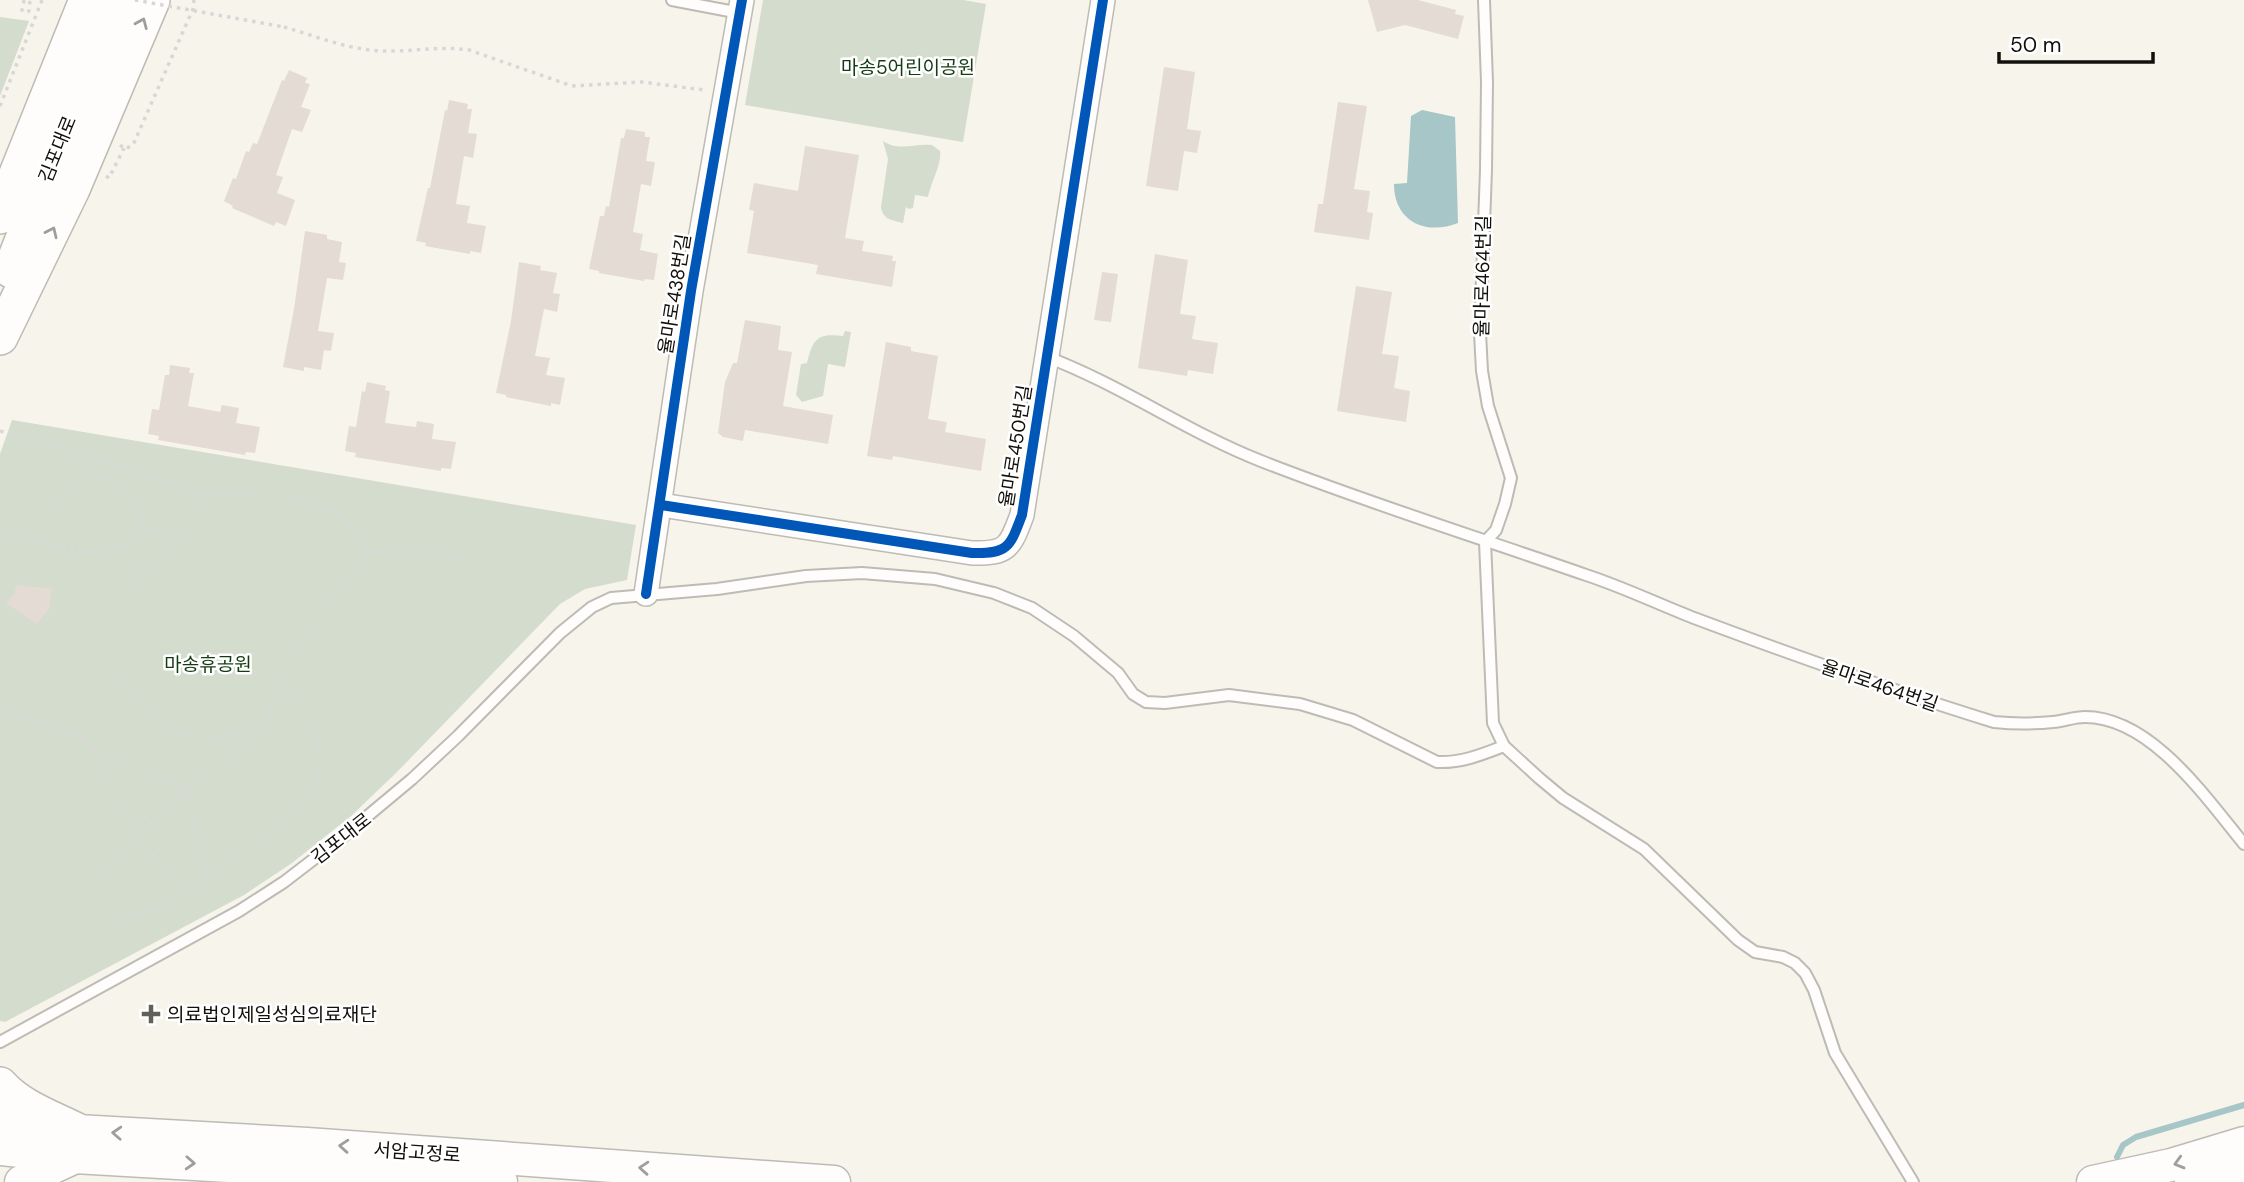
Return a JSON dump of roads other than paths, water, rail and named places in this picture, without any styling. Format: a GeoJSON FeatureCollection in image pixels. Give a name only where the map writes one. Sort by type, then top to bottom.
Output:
{"type":"FeatureCollection","features":[{"type":"Feature","properties":{"kind":"main road"},"geometry":{"type":"LineString","coordinates":[[0,159],[63,0]]}},
{"type":"Feature","properties":{"kind":"main road","name":"김포대로"},"geometry":{"type":"LineString","coordinates":[[0,216],[87,0]]}},
{"type":"Feature","properties":{"kind":"main road","name":"김포대로"},"geometry":{"type":"LineString","coordinates":[[4,318],[49,168],[117,0]]}},
{"type":"Feature","properties":{"kind":"main road"},"geometry":{"type":"LineString","coordinates":[[0,362],[4,318],[72,189],[152,0]]}},
{"type":"Feature","properties":{"kind":"main road"},"geometry":{"type":"LineString","coordinates":[[0,1085],[6,1093],[76,1144],[21,1182]]}},
{"type":"Feature","properties":{"kind":"main road","name":"서암고정로"},"geometry":{"type":"LineString","coordinates":[[0,1123],[76,1144],[501,1182]]}},
{"type":"Feature","properties":{"kind":"main road"},"geometry":{"type":"LineString","coordinates":[[2093,1182],[2171,1165],[2244,1143]]}},
{"type":"Feature","properties":{"kind":"main road","name":"서암고정로"},"geometry":{"type":"LineString","coordinates":[[0,1149],[76,1144],[307,1144],[834,1182]]}},
{"type":"Feature","properties":{"kind":"main road"},"geometry":{"type":"LineString","coordinates":[[2191,1182],[2244,1168]]}},
{"type":"Feature","properties":{"kind":"street","name":"율마로450번길"},"geometry":{"type":"LineString","coordinates":[[661,505],[972,553],[995,554],[1013,541],[1022,515],[1102,0]]}},
{"type":"Feature","properties":{"kind":"street","name":"율마로438번길"},"geometry":{"type":"LineString","coordinates":[[646,594],[691,291],[741,6]]}},
{"type":"Feature","properties":{"kind":"lane","name":"율마로438번길"},"geometry":{"type":"LineString","coordinates":[[672,0],[741,6]]}},
{"type":"Feature","properties":{"kind":"lane","name":"율마로464번길"},"geometry":{"type":"LineString","coordinates":[[1484,0],[1486,158],[1480,333],[1482,371],[1488,406],[1511,478],[1506,504],[1496,530],[1485,542],[1588,575],[1838,671],[1994,722],[2021,724],[2083,717],[2123,724],[2167,756],[2244,844]]}},
{"type":"Feature","properties":{"kind":"lane"},"geometry":{"type":"LineString","coordinates":[[1047,357],[1110,384],[1212,440],[1248,456],[1485,542],[1493,723],[1504,746],[1563,798],[1644,849],[1738,940],[1755,952],[1783,957],[1796,963],[1814,990],[1835,1052],[1913,1182]]}},
{"type":"Feature","properties":{"kind":"lane"},"geometry":{"type":"LineString","coordinates":[[646,594],[717,589],[806,576],[862,573],[935,579],[994,593],[1032,608],[1074,635],[1118,673],[1133,694],[1146,702],[1165,703],[1229,695],[1300,704],[1353,720],[1437,762],[1452,763],[1504,746]]}},
{"type":"Feature","properties":{"kind":"lane","name":"김포대로"},"geometry":{"type":"LineString","coordinates":[[0,1042],[239,911],[284,882],[412,779],[578,617],[611,598],[646,594]]}},
{"type":"Feature","properties":{"kind":"water"},"geometry":{"type":"Polygon","coordinates":[[[1422,110],[1455,117],[1458,223],[1446,227],[1434,228],[1414,222],[1399,208],[1395,197],[1394,184],[1407,183],[1411,116],[1422,110]]]}},
{"type":"Feature","properties":{"kind":"waterway"},"geometry":{"type":"LineString","coordinates":[[2117,1157],[2123,1145],[2136,1137],[2244,1105]]}},
{"type":"Feature","properties":{"kind":"place","name":"의료법인제일성심의료재단"},"geometry":{"type":"Point","coordinates":[151,1014]}},
{"type":"Feature","properties":{"kind":"park label","name":"마송5어린이공원"},"geometry":{"type":"Point","coordinates":[908,67]}},
{"type":"Feature","properties":{"kind":"park label","name":"마송휴공원"},"geometry":{"type":"Point","coordinates":[208,664]}}]}
